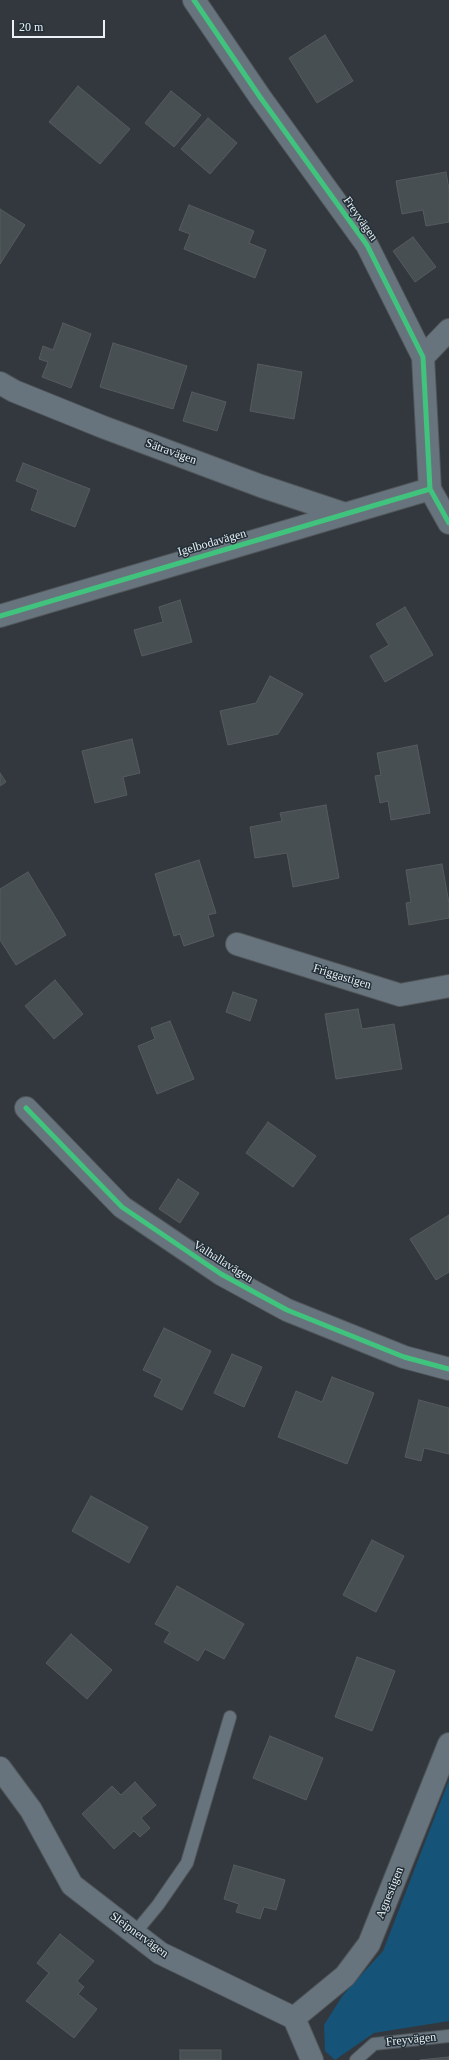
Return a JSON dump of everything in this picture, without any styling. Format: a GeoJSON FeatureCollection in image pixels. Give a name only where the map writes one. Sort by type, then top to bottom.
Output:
{"type":"FeatureCollection","features":[{"type":"Feature","properties":{"kind":"street","name":"Freyvägen"},"geometry":{"type":"LineString","coordinates":[[194,0],[260,97],[367,245],[423,357],[430,489],[449,523]]}},
{"type":"Feature","properties":{"kind":"street"},"geometry":{"type":"LineString","coordinates":[[423,357],[449,330]]}},
{"type":"Feature","properties":{"kind":"street","name":"Sätravägen"},"geometry":{"type":"LineString","coordinates":[[0,382],[14,391],[103,427],[254,483],[345,514]]}},
{"type":"Feature","properties":{"kind":"street","name":"Igelbodavägen"},"geometry":{"type":"LineString","coordinates":[[0,616],[430,489]]}},
{"type":"Feature","properties":{"kind":"street","name":"Friggastigen"},"geometry":{"type":"LineString","coordinates":[[237,944],[400,995],[449,986]]}},
{"type":"Feature","properties":{"kind":"street","name":"Valhallavägen"},"geometry":{"type":"LineString","coordinates":[[26,1108],[122,1207],[221,1274],[286,1310],[404,1357],[449,1369]]}},
{"type":"Feature","properties":{"kind":"street","name":"Agnestigen"},"geometry":{"type":"LineString","coordinates":[[294,2018],[344,1976],[369,1944],[449,1744]]}},
{"type":"Feature","properties":{"kind":"street","name":"Sleipnervägen"},"geometry":{"type":"LineString","coordinates":[[0,1768],[31,1810],[72,1885],[160,1953],[294,2018]]}},
{"type":"Feature","properties":{"kind":"street"},"geometry":{"type":"LineString","coordinates":[[294,2018],[312,2060]]}},
{"type":"Feature","properties":{"kind":"lane"},"geometry":{"type":"LineString","coordinates":[[134,1934],[158,1905],[187,1862],[230,1717]]}},
{"type":"Feature","properties":{"kind":"lane","name":"Freyvägen"},"geometry":{"type":"LineString","coordinates":[[356,2060],[374,2044],[449,2036]]}},
{"type":"Feature","properties":{"kind":"shaded area"},"geometry":{"type":"Polygon","coordinates":[[[449,1780],[449,2021],[374,2033],[335,2060],[325,2051],[324,2025],[343,1995],[383,1951],[449,1780]]]}},
{"type":"Feature","properties":{"kind":"building"},"geometry":{"type":"Polygon","coordinates":[[[325,35],[353,81],[317,103],[289,58],[325,35]]]}},
{"type":"Feature","properties":{"kind":"building"},"geometry":{"type":"Polygon","coordinates":[[[78,86],[130,129],[100,164],[49,122],[78,86]]]}},
{"type":"Feature","properties":{"kind":"building"},"geometry":{"type":"Polygon","coordinates":[[[171,91],[201,115],[174,147],[145,123],[171,91]]]}},
{"type":"Feature","properties":{"kind":"building"},"geometry":{"type":"Polygon","coordinates":[[[208,118],[237,143],[210,174],[181,149],[208,118]]]}},
{"type":"Feature","properties":{"kind":"building"},"geometry":{"type":"Polygon","coordinates":[[[446,172],[449,189],[449,222],[426,226],[423,210],[402,214],[396,181],[446,172]]]}},
{"type":"Feature","properties":{"kind":"building"},"geometry":{"type":"Polygon","coordinates":[[[189,205],[254,231],[249,243],[266,250],[255,278],[184,249],[190,234],[179,230],[189,205]]]}},
{"type":"Feature","properties":{"kind":"building"},"geometry":{"type":"Polygon","coordinates":[[[0,209],[25,225],[0,264],[0,209]]]}},
{"type":"Feature","properties":{"kind":"building"},"geometry":{"type":"Polygon","coordinates":[[[413,237],[436,267],[415,282],[393,251],[413,237]]]}},
{"type":"Feature","properties":{"kind":"building"},"geometry":{"type":"Polygon","coordinates":[[[63,323],[91,334],[71,388],[42,377],[48,362],[39,359],[43,346],[53,350],[63,323]]]}},
{"type":"Feature","properties":{"kind":"building"},"geometry":{"type":"Polygon","coordinates":[[[113,343],[187,366],[173,409],[100,387],[113,343]]]}},
{"type":"Feature","properties":{"kind":"building"},"geometry":{"type":"Polygon","coordinates":[[[258,364],[302,372],[294,419],[250,411],[258,364]]]}},
{"type":"Feature","properties":{"kind":"building"},"geometry":{"type":"Polygon","coordinates":[[[192,392],[226,402],[217,431],[183,421],[192,392]]]}},
{"type":"Feature","properties":{"kind":"building"},"geometry":{"type":"Polygon","coordinates":[[[23,463],[90,489],[75,527],[31,510],[38,490],[16,481],[23,463]]]}},
{"type":"Feature","properties":{"kind":"building"},"geometry":{"type":"Polygon","coordinates":[[[180,600],[192,642],[142,656],[134,630],[163,622],[159,607],[180,600]]]}},
{"type":"Feature","properties":{"kind":"building"},"geometry":{"type":"Polygon","coordinates":[[[405,607],[433,655],[385,682],[370,656],[389,645],[376,624],[405,607]]]}},
{"type":"Feature","properties":{"kind":"building"},"geometry":{"type":"Polygon","coordinates":[[[270,676],[303,694],[278,734],[228,745],[220,711],[256,703],[270,676]]]}},
{"type":"Feature","properties":{"kind":"building"},"geometry":{"type":"Polygon","coordinates":[[[132,739],[140,773],[123,777],[127,795],[95,803],[82,751],[132,739]]]}},
{"type":"Feature","properties":{"kind":"building"},"geometry":{"type":"Polygon","coordinates":[[[417,745],[430,813],[391,820],[388,801],[380,803],[375,776],[381,775],[377,753],[417,745]]]}},
{"type":"Feature","properties":{"kind":"building"},"geometry":{"type":"Polygon","coordinates":[[[0,773],[6,782],[0,786],[0,773]]]}},
{"type":"Feature","properties":{"kind":"building"},"geometry":{"type":"Polygon","coordinates":[[[326,805],[339,878],[293,887],[287,853],[255,858],[250,827],[282,821],[280,813],[326,805]]]}},
{"type":"Feature","properties":{"kind":"building"},"geometry":{"type":"Polygon","coordinates":[[[199,860],[216,913],[208,915],[214,936],[184,946],[180,934],[174,936],[155,874],[199,860]]]}},
{"type":"Feature","properties":{"kind":"building"},"geometry":{"type":"Polygon","coordinates":[[[442,864],[449,903],[449,918],[409,925],[406,903],[411,902],[406,870],[442,864]]]}},
{"type":"Feature","properties":{"kind":"building"},"geometry":{"type":"Polygon","coordinates":[[[28,872],[66,935],[16,965],[0,940],[0,889],[28,872]]]}},
{"type":"Feature","properties":{"kind":"building"},"geometry":{"type":"Polygon","coordinates":[[[55,980],[83,1014],[54,1039],[25,1006],[55,980]]]}},
{"type":"Feature","properties":{"kind":"building"},"geometry":{"type":"Polygon","coordinates":[[[233,992],[257,1000],[250,1021],[226,1012],[233,992]]]}},
{"type":"Feature","properties":{"kind":"building"},"geometry":{"type":"Polygon","coordinates":[[[358,1009],[362,1029],[394,1024],[402,1069],[336,1079],[325,1014],[358,1009]]]}},
{"type":"Feature","properties":{"kind":"building"},"geometry":{"type":"Polygon","coordinates":[[[170,1021],[194,1079],[157,1094],[138,1046],[155,1039],[151,1028],[170,1021]]]}},
{"type":"Feature","properties":{"kind":"building"},"geometry":{"type":"Polygon","coordinates":[[[268,1122],[316,1156],[293,1187],[246,1153],[268,1122]]]}},
{"type":"Feature","properties":{"kind":"building"},"geometry":{"type":"Polygon","coordinates":[[[178,1179],[199,1193],[180,1223],[159,1209],[178,1179]]]}},
{"type":"Feature","properties":{"kind":"building"},"geometry":{"type":"Polygon","coordinates":[[[449,1215],[449,1272],[436,1280],[410,1239],[449,1215]]]}},
{"type":"Feature","properties":{"kind":"building"},"geometry":{"type":"Polygon","coordinates":[[[164,1328],[211,1351],[182,1410],[154,1396],[162,1379],[143,1370],[164,1328]]]}},
{"type":"Feature","properties":{"kind":"building"},"geometry":{"type":"Polygon","coordinates":[[[232,1354],[262,1367],[244,1407],[214,1393],[232,1354]]]}},
{"type":"Feature","properties":{"kind":"building"},"geometry":{"type":"Polygon","coordinates":[[[332,1377],[374,1393],[347,1464],[278,1437],[296,1391],[322,1402],[332,1377]]]}},
{"type":"Feature","properties":{"kind":"building"},"geometry":{"type":"Polygon","coordinates":[[[419,1400],[449,1408],[449,1454],[424,1448],[421,1461],[405,1457],[419,1400]]]}},
{"type":"Feature","properties":{"kind":"building"},"geometry":{"type":"Polygon","coordinates":[[[91,1496],[148,1527],[129,1563],[72,1531],[91,1496]]]}},
{"type":"Feature","properties":{"kind":"building"},"geometry":{"type":"Polygon","coordinates":[[[372,1540],[404,1556],[376,1612],[343,1595],[372,1540]]]}},
{"type":"Feature","properties":{"kind":"building"},"geometry":{"type":"Polygon","coordinates":[[[177,1586],[244,1624],[224,1659],[205,1649],[198,1661],[164,1642],[170,1632],[155,1624],[177,1586]]]}},
{"type":"Feature","properties":{"kind":"building"},"geometry":{"type":"Polygon","coordinates":[[[71,1634],[112,1670],[87,1699],[46,1663],[71,1634]]]}},
{"type":"Feature","properties":{"kind":"building"},"geometry":{"type":"Polygon","coordinates":[[[357,1657],[395,1671],[372,1731],[335,1717],[357,1657]]]}},
{"type":"Feature","properties":{"kind":"building"},"geometry":{"type":"Polygon","coordinates":[[[270,1736],[323,1758],[306,1800],[253,1778],[270,1736]]]}},
{"type":"Feature","properties":{"kind":"building"},"geometry":{"type":"Polygon","coordinates":[[[135,1782],[156,1805],[141,1818],[150,1828],[140,1837],[134,1831],[114,1849],[82,1814],[112,1786],[121,1795],[135,1782]]]}},
{"type":"Feature","properties":{"kind":"building"},"geometry":{"type":"Polygon","coordinates":[[[234,1865],[285,1880],[276,1910],[264,1907],[260,1919],[236,1912],[239,1904],[224,1899],[234,1865]]]}},
{"type":"Feature","properties":{"kind":"building"},"geometry":{"type":"Polygon","coordinates":[[[60,1934],[94,1961],[77,1981],[84,1987],[78,1994],[97,2009],[74,2038],[26,2001],[49,1973],[37,1963],[60,1934]]]}},
{"type":"Feature","properties":{"kind":"building"},"geometry":{"type":"Polygon","coordinates":[[[180,2050],[221,2050],[221,2060],[180,2060],[180,2050]]]}},
{"type":"Feature","properties":{"kind":"building"},"geometry":{"type":"Polygon","coordinates":[[[449,2057],[449,2060],[420,2060],[429,2059],[449,2057]]]}},
{"type":"Feature","properties":{"kind":"cycle path"},"geometry":{"type":"LineString","coordinates":[[194,0],[260,97],[367,245],[423,357],[430,489],[449,523]]}},
{"type":"Feature","properties":{"kind":"cycle path"},"geometry":{"type":"LineString","coordinates":[[0,616],[430,489]]}},
{"type":"Feature","properties":{"kind":"cycle path"},"geometry":{"type":"LineString","coordinates":[[26,1108],[122,1207],[221,1274],[287,1310],[404,1357],[449,1369]]}}]}
